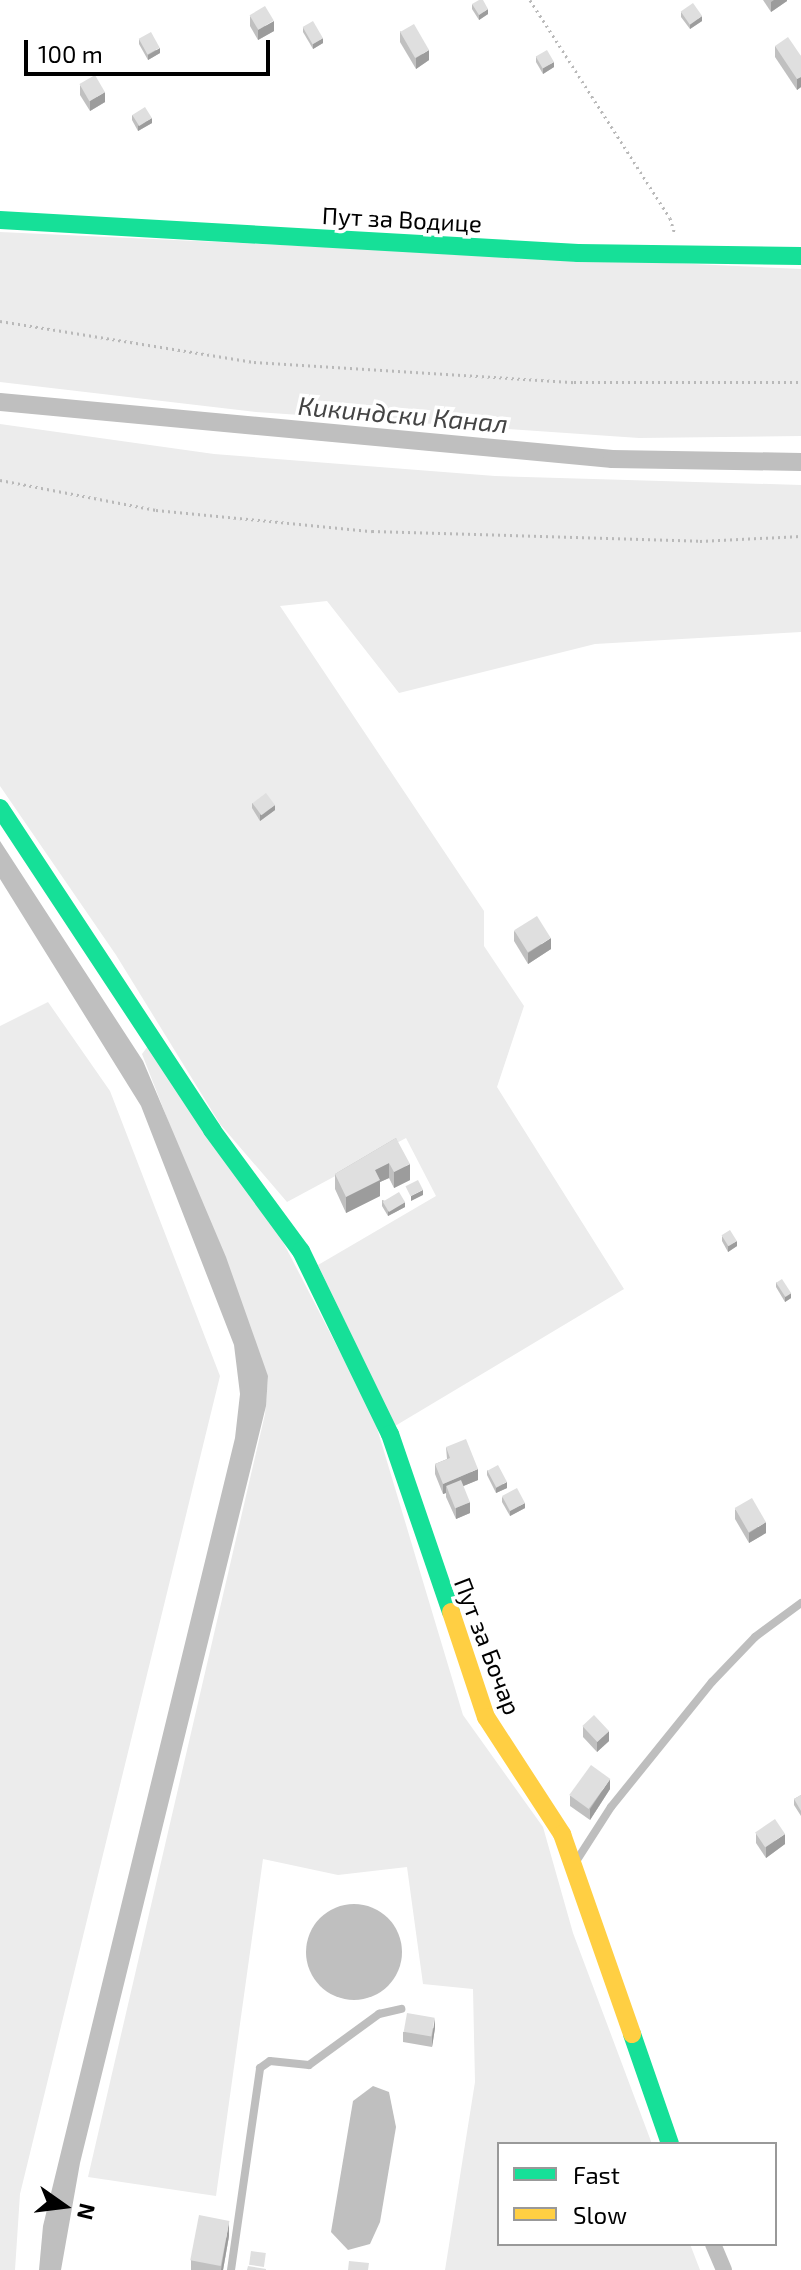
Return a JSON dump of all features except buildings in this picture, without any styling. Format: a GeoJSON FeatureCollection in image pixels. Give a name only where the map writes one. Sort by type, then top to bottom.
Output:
{"type":"FeatureCollection","features":[{"type":"Feature","properties":{"kind":"street","name":"Пут за Водице"},"geometry":{"type":"LineString","coordinates":[[0,220],[674,254],[801,256]]}},
{"type":"Feature","properties":{"kind":"street","name":"Пут за Бочар"},"geometry":{"type":"LineString","coordinates":[[0,808],[212,1130],[301,1251],[390,1434],[486,1717],[562,1834],[669,2142]]}},
{"type":"Feature","properties":{"kind":"street"},"geometry":{"type":"LineString","coordinates":[[714,2246],[724,2270]]}},
{"type":"Feature","properties":{"kind":"lane"},"geometry":{"type":"LineString","coordinates":[[572,1866],[611,1807],[712,1682],[755,1637],[801,1603]]}},
{"type":"Feature","properties":{"kind":"lane"},"geometry":{"type":"LineString","coordinates":[[231,2270],[260,2068],[270,2061],[309,2065],[379,2014],[401,2009]]}},
{"type":"Feature","properties":{"kind":"path"},"geometry":{"type":"LineString","coordinates":[[530,0],[670,218],[674,254]]}},
{"type":"Feature","properties":{"kind":"path"},"geometry":{"type":"LineString","coordinates":[[0,321],[254,362],[574,382],[801,382]]}},
{"type":"Feature","properties":{"kind":"path"},"geometry":{"type":"LineString","coordinates":[[0,480],[156,510],[372,531],[684,541],[801,536]]}},
{"type":"Feature","properties":{"kind":"shaded area"},"geometry":{"type":"Polygon","coordinates":[[[0,232],[801,269],[801,436],[639,438],[256,412],[0,382],[0,232]]]}},
{"type":"Feature","properties":{"kind":"shaded area"},"geometry":{"type":"Polygon","coordinates":[[[0,424],[214,454],[495,476],[801,485],[801,632],[595,644],[399,693],[327,601],[280,606],[484,911],[484,946],[524,1006],[497,1087],[624,1289],[395,1426],[318,1265],[436,1196],[406,1138],[287,1202],[220,1124],[116,955],[0,786],[0,424]]]}},
{"type":"Feature","properties":{"kind":"shaded area"},"geometry":{"type":"Polygon","coordinates":[[[0,841],[143,1061],[226,1257],[268,1376],[266,1406],[80,2163],[61,2270],[39,2270],[43,2226],[235,1438],[240,1394],[234,1345],[141,1106],[0,879],[0,841]]]}},
{"type":"Feature","properties":{"kind":"shaded area"},"geometry":{"type":"Polygon","coordinates":[[[48,1002],[110,1091],[220,1376],[20,2194],[15,2270],[0,2270],[0,1026],[48,1002]]]}},
{"type":"Feature","properties":{"kind":"shaded area"},"geometry":{"type":"Polygon","coordinates":[[[148,1046],[281,1238],[374,1418],[463,1715],[543,1827],[573,1933],[651,2142],[497,2142],[497,2246],[691,2246],[700,2270],[445,2270],[475,2082],[473,1989],[423,1984],[407,1867],[338,1875],[263,1859],[216,2196],[88,2177],[265,1414],[268,1377],[142,1054],[148,1046]]]}},
{"type":"Feature","properties":{"kind":"shaded area"},"geometry":{"type":"Polygon","coordinates":[[[354,1904],[372,1908],[388,1918],[398,1934],[402,1952],[398,1970],[388,1986],[372,1996],[354,2000],[336,1996],[320,1986],[310,1970],[306,1952],[310,1934],[320,1918],[336,1908],[354,1904]]]}},
{"type":"Feature","properties":{"kind":"shaded area"},"geometry":{"type":"Polygon","coordinates":[[[373,2086],[389,2092],[396,2127],[380,2222],[370,2244],[348,2250],[331,2232],[353,2101],[373,2086]]]}},
{"type":"Feature","properties":{"kind":"waterway","name":"Кикиндски Канал"},"geometry":{"type":"LineString","coordinates":[[0,402],[612,459],[801,462]]}},
{"type":"Feature","properties":{"kind":"traffic: fast"},"geometry":{"type":"LineString","coordinates":[[0,220],[578,253],[801,256]]}},
{"type":"Feature","properties":{"kind":"traffic: fast"},"geometry":{"type":"LineString","coordinates":[[0,808],[212,1130],[301,1251],[390,1434],[451,1612]]}},
{"type":"Feature","properties":{"kind":"traffic: fast"},"geometry":{"type":"LineString","coordinates":[[632,2034],[669,2142]]}},
{"type":"Feature","properties":{"kind":"traffic: slow"},"geometry":{"type":"LineString","coordinates":[[451,1612],[486,1717],[562,1834],[632,2034]]}}]}
